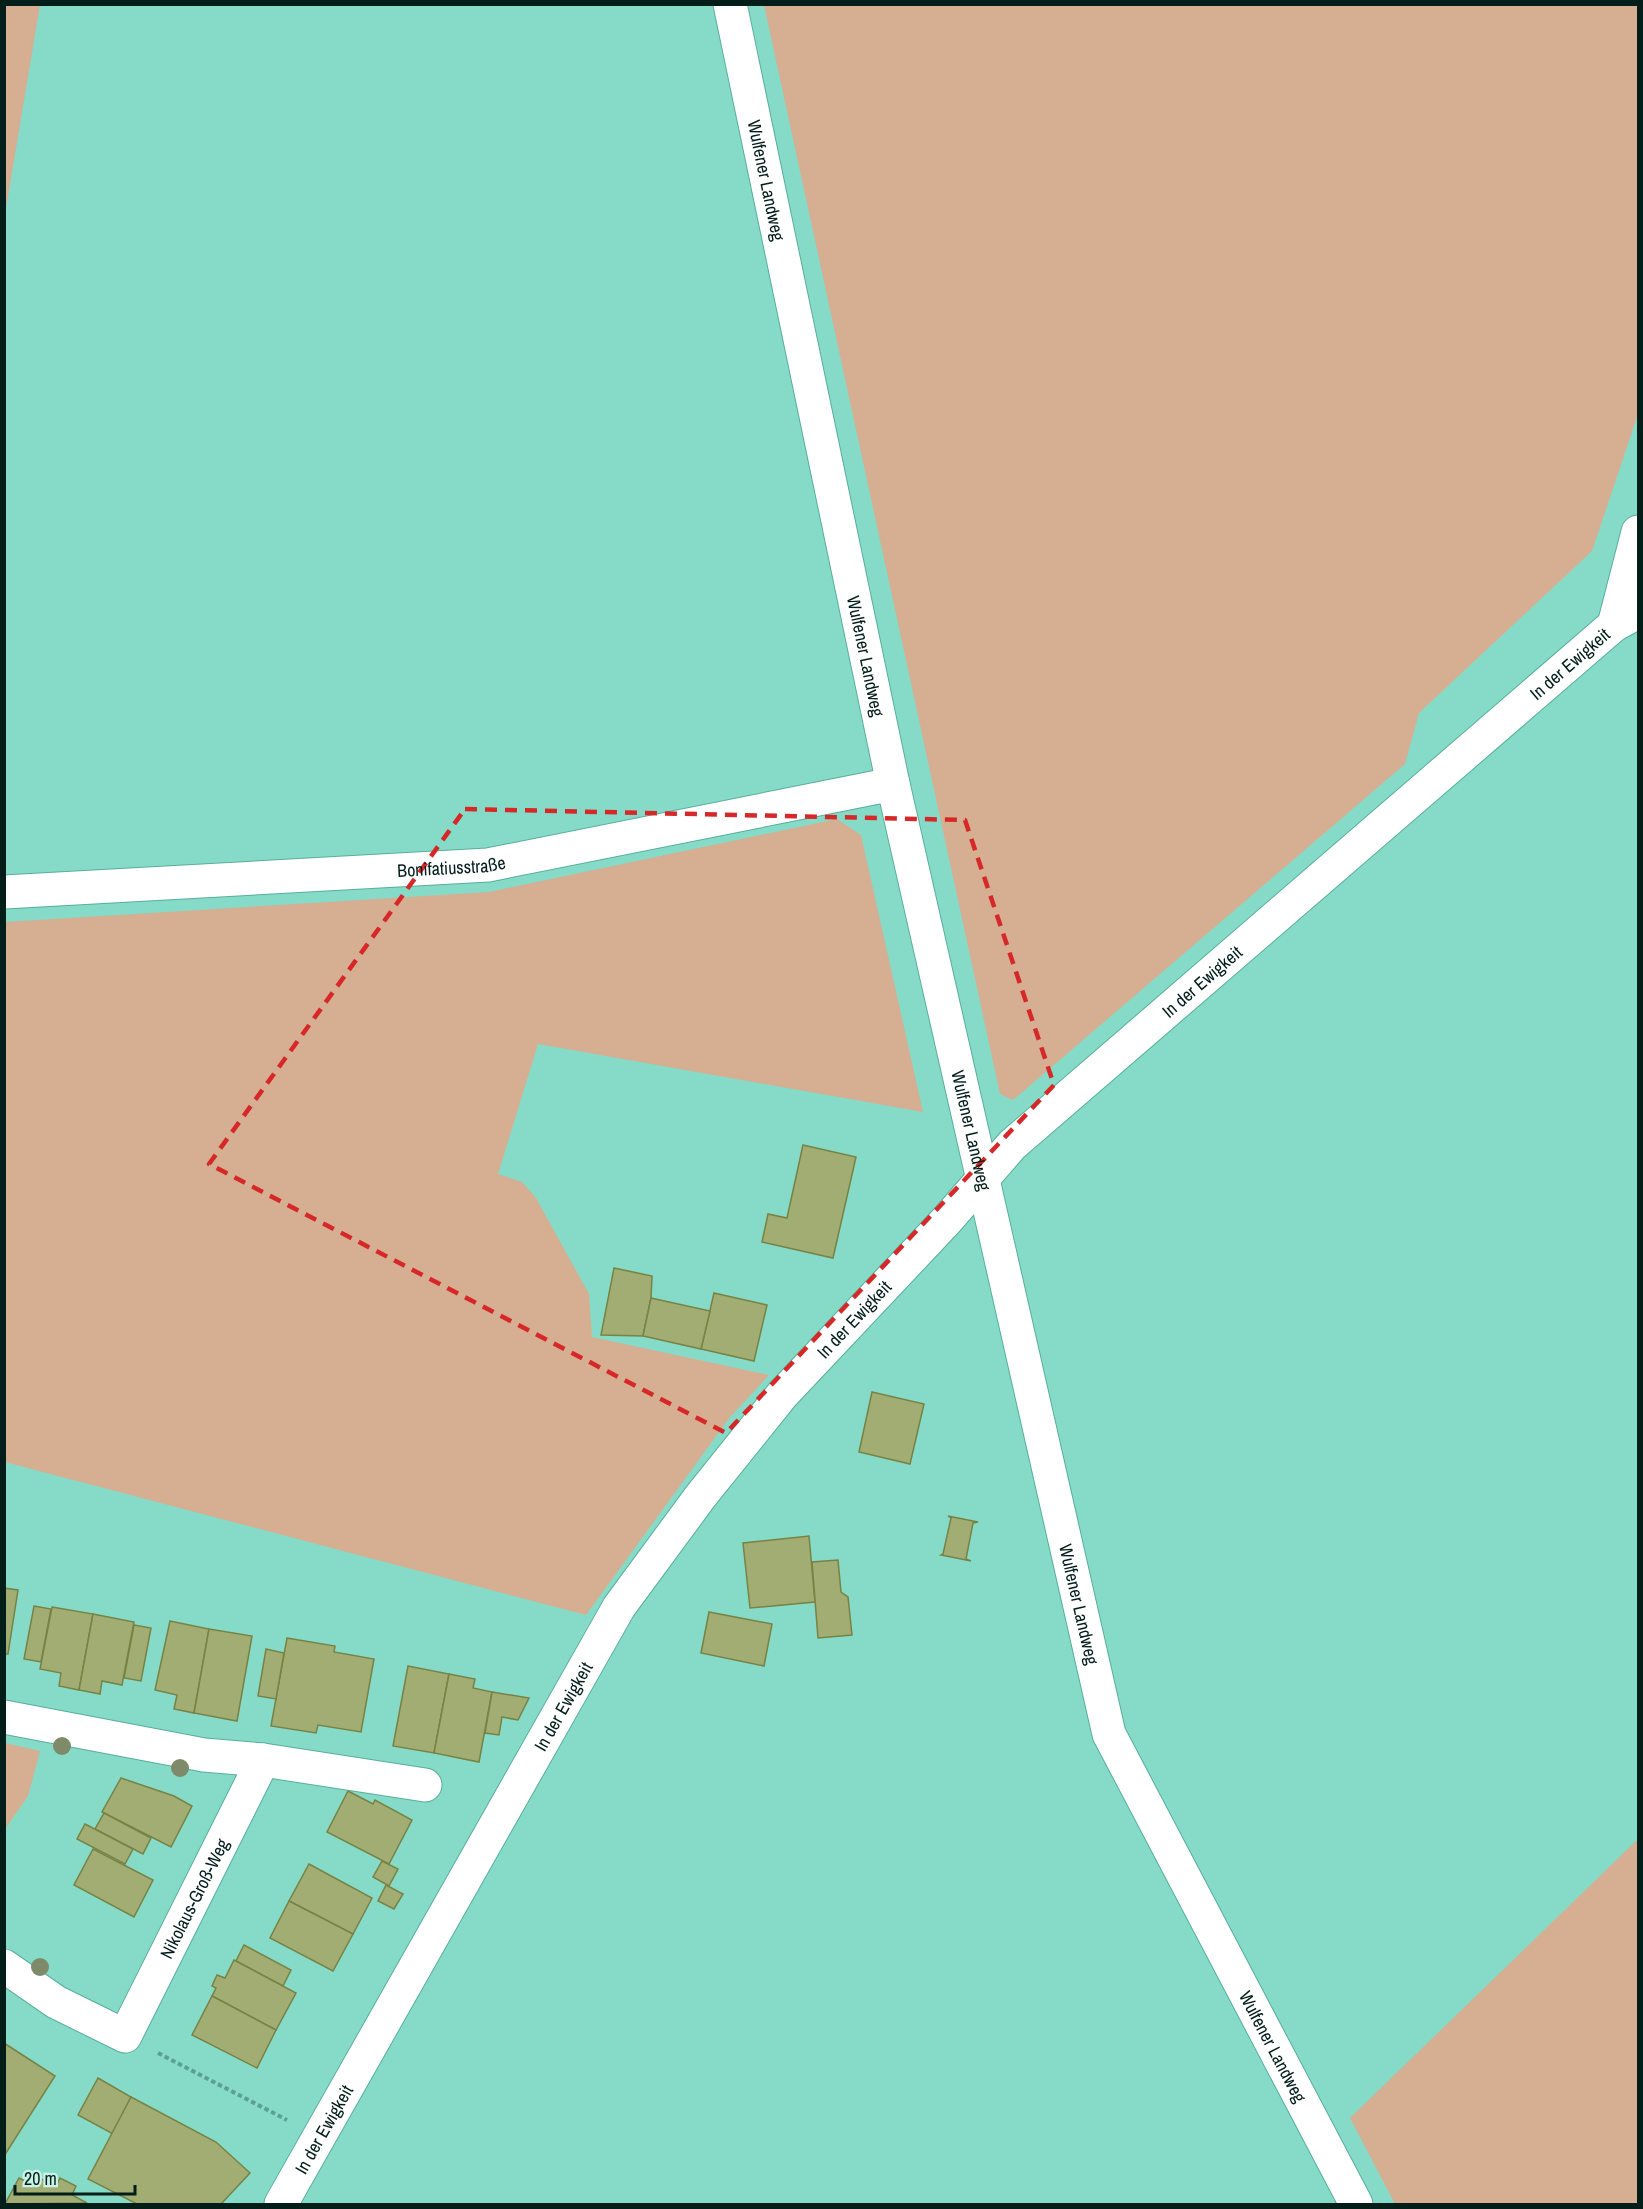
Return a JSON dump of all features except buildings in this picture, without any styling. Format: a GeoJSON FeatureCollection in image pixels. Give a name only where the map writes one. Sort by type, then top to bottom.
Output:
{"type":"FeatureCollection","features":[{"type":"Feature","properties":{"kind":"street","name":"Wulfener Landweg"},"geometry":{"type":"LineString","coordinates":[[730,4],[892,784],[1109,1734],[1356,2205]]}},
{"type":"Feature","properties":{"kind":"street"},"geometry":{"type":"LineString","coordinates":[[1626,619],[1638,532]]}},
{"type":"Feature","properties":{"kind":"street","name":"In der Ewigkeit"},"geometry":{"type":"LineString","coordinates":[[281,2205],[619,1607],[699,1497],[782,1395],[947,1220],[1012,1145],[1626,619]]}},
{"type":"Feature","properties":{"kind":"street","name":"Bonifatiusstraße"},"geometry":{"type":"LineString","coordinates":[[4,892],[488,865],[892,784]]}},
{"type":"Feature","properties":{"kind":"street"},"geometry":{"type":"LineString","coordinates":[[4,1717],[204,1755],[263,1760],[425,1785]]}},
{"type":"Feature","properties":{"kind":"street","name":"Nikolaus-Groß-Weg"},"geometry":{"type":"LineString","coordinates":[[125,2036],[263,1760]]}},
{"type":"Feature","properties":{"kind":"street"},"geometry":{"type":"LineString","coordinates":[[4,1966],[56,2001],[125,2036]]}},
{"type":"Feature","properties":{"kind":"path"},"geometry":{"type":"LineString","coordinates":[[125,2036],[301,2127],[321,2135]]}},
{"type":"Feature","properties":{"kind":"highlighted area"},"geometry":{"type":"Polygon","coordinates":[[[465,809],[965,820],[1054,1085],[726,1433],[209,1164],[465,809]]]}},
{"type":"Feature","properties":{"kind":"shaded area"},"geometry":{"type":"Polygon","coordinates":[[[4,5],[40,5],[5,214],[4,5]]]}},
{"type":"Feature","properties":{"kind":"shaded area"},"geometry":{"type":"Polygon","coordinates":[[[764,5],[1638,5],[1638,414],[1592,551],[1419,713],[1405,764],[1013,1100],[1000,1094],[764,5]]]}},
{"type":"Feature","properties":{"kind":"shaded area"},"geometry":{"type":"Polygon","coordinates":[[[837,819],[861,835],[923,1112],[538,1044],[498,1174],[522,1182],[536,1198],[589,1294],[592,1337],[769,1375],[730,1417],[586,1615],[5,1462],[5,922],[489,892],[837,819]]]}},
{"type":"Feature","properties":{"kind":"shaded area"},"geometry":{"type":"Polygon","coordinates":[[[5,1743],[40,1751],[28,1796],[5,1829],[5,1743]]]}},
{"type":"Feature","properties":{"kind":"shaded area"},"geometry":{"type":"Polygon","coordinates":[[[1638,1839],[1638,2204],[1395,2204],[1350,2118],[1638,1839]]]}}]}
